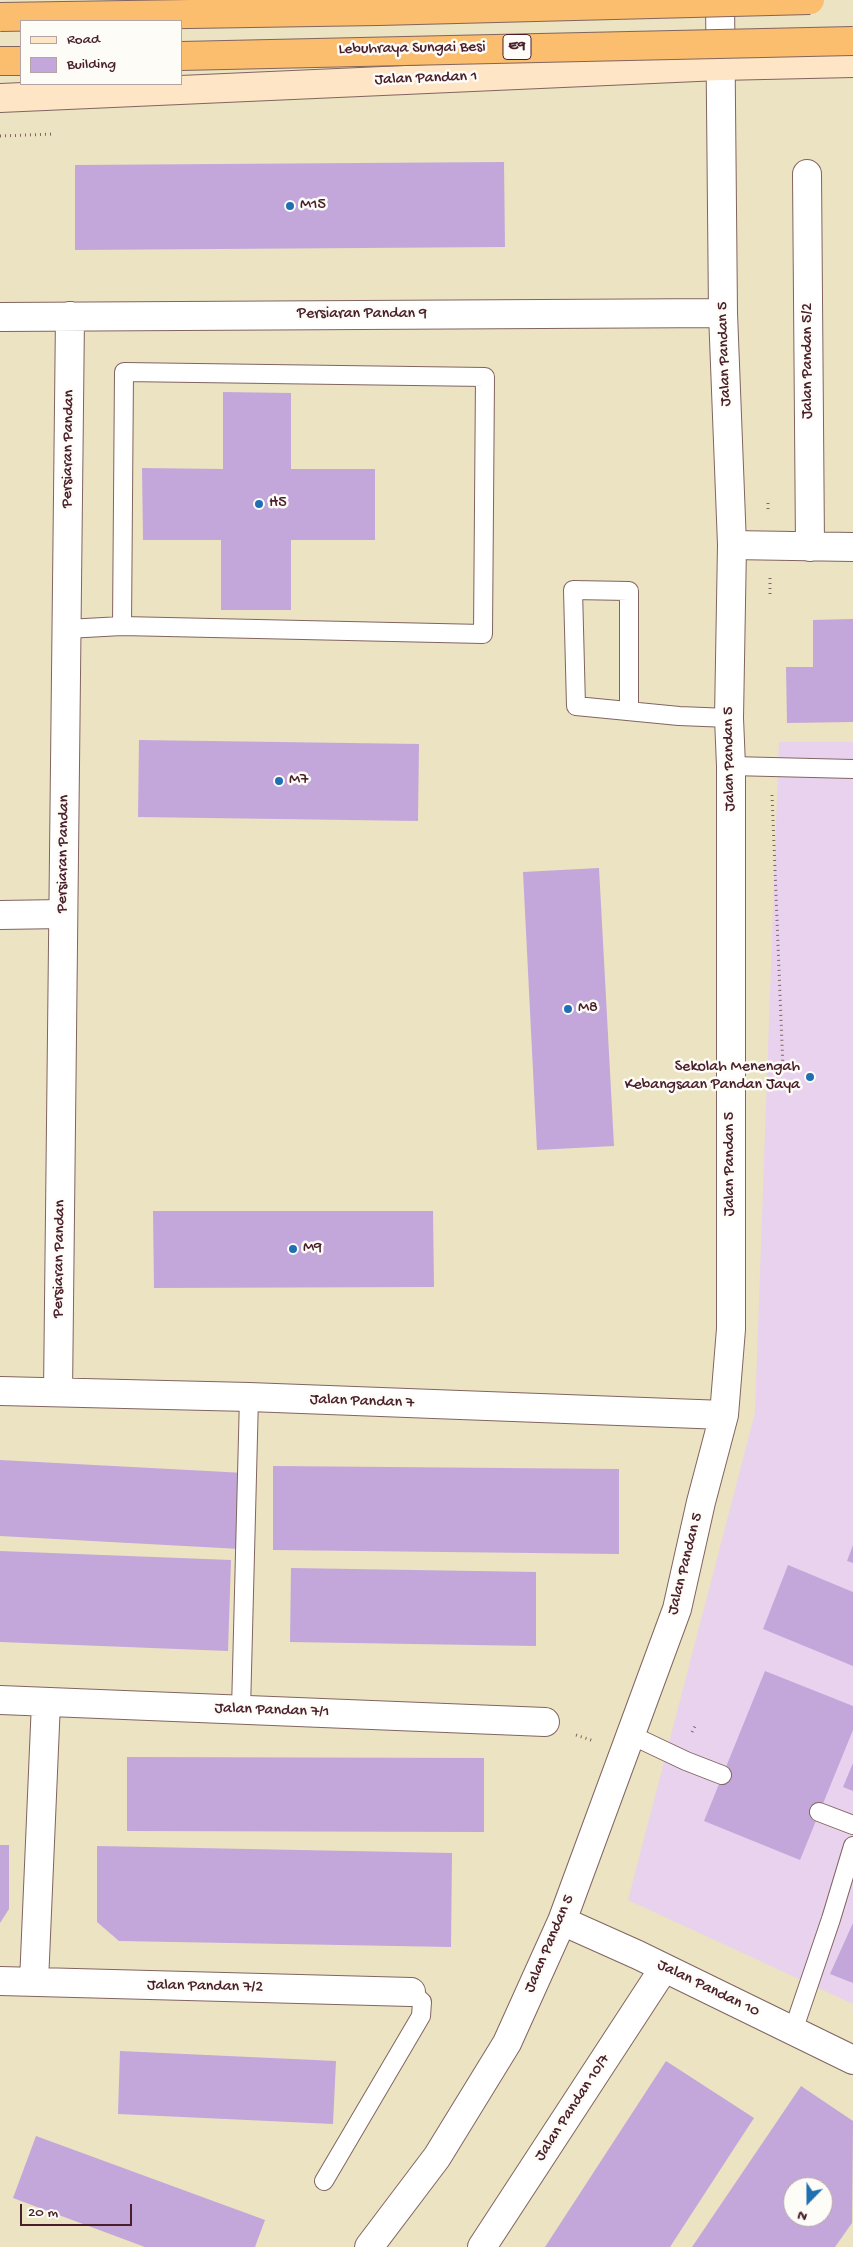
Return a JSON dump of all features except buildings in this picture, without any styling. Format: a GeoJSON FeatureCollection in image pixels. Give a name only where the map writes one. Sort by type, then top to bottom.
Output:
{"type":"FeatureCollection","features":[{"type":"Feature","properties":{"kind":"highway"},"geometry":{"type":"LineString","coordinates":[[0,17],[379,11],[810,0]]}},
{"type":"Feature","properties":{"kind":"highway","name":"Lebuhraya Sungai Besi"},"geometry":{"type":"LineString","coordinates":[[182,56],[853,41]]}},
{"type":"Feature","properties":{"kind":"highway"},"geometry":{"type":"LineString","coordinates":[[0,62],[20,61]]}},
{"type":"Feature","properties":{"kind":"main road"},"geometry":{"type":"LineString","coordinates":[[154,0],[158,20]]}},
{"type":"Feature","properties":{"kind":"main road","name":"Jalan Pandan 1"},"geometry":{"type":"LineString","coordinates":[[0,98],[137,88],[720,66],[853,63]]}},
{"type":"Feature","properties":{"kind":"street","name":"Jalan Pandan 5"},"geometry":{"type":"LineString","coordinates":[[369,2247],[437,2157],[508,2043],[562,1921],[677,1609],[724,1415],[731,1329],[731,766],[729,718],[732,545],[723,313],[720,0]]}},
{"type":"Feature","properties":{"kind":"street","name":"Jalan Pandan 5/2"},"geometry":{"type":"LineString","coordinates":[[807,174],[810,547]]}},
{"type":"Feature","properties":{"kind":"street","name":"Persiaran Pandan 9"},"geometry":{"type":"LineString","coordinates":[[0,316],[723,313]]}},
{"type":"Feature","properties":{"kind":"street","name":"Persiaran Pandan"},"geometry":{"type":"LineString","coordinates":[[58,1392],[70,316]]}},
{"type":"Feature","properties":{"kind":"street"},"geometry":{"type":"LineString","coordinates":[[732,545],[853,547]]}},
{"type":"Feature","properties":{"kind":"street"},"geometry":{"type":"LineString","coordinates":[[0,915],[63,914]]}},
{"type":"Feature","properties":{"kind":"street","name":"Jalan Pandan 7"},"geometry":{"type":"LineString","coordinates":[[0,1391],[249,1397],[724,1415]]}},
{"type":"Feature","properties":{"kind":"street","name":"Jalan Pandan 7/1"},"geometry":{"type":"LineString","coordinates":[[0,1700],[545,1722]]}},
{"type":"Feature","properties":{"kind":"street"},"geometry":{"type":"LineString","coordinates":[[34,1982],[46,1702]]}},
{"type":"Feature","properties":{"kind":"street","name":"Jalan Pandan 10"},"geometry":{"type":"LineString","coordinates":[[562,1921],[664,1968],[853,2060]]}},
{"type":"Feature","properties":{"kind":"street","name":"Jalan Pandan 10/7"},"geometry":{"type":"LineString","coordinates":[[482,2247],[664,1968]]}},
{"type":"Feature","properties":{"kind":"street","name":"Jalan Pandan 7/2"},"geometry":{"type":"LineString","coordinates":[[0,1981],[411,1992]]}},
{"type":"Feature","properties":{"kind":"lane"},"geometry":{"type":"LineString","coordinates":[[66,629],[122,626],[483,634],[485,377],[124,372],[122,626]]}},
{"type":"Feature","properties":{"kind":"lane"},"geometry":{"type":"LineString","coordinates":[[629,711],[628,591],[573,590],[576,706],[629,711],[729,718]]}},
{"type":"Feature","properties":{"kind":"lane"},"geometry":{"type":"LineString","coordinates":[[731,766],[853,769]]}},
{"type":"Feature","properties":{"kind":"lane"},"geometry":{"type":"LineString","coordinates":[[241,1710],[249,1397]]}},
{"type":"Feature","properties":{"kind":"lane"},"geometry":{"type":"LineString","coordinates":[[631,1735],[686,1761],[722,1775]]}},
{"type":"Feature","properties":{"kind":"lane"},"geometry":{"type":"LineString","coordinates":[[820,1812],[853,1825]]}},
{"type":"Feature","properties":{"kind":"lane"},"geometry":{"type":"LineString","coordinates":[[792,2031],[831,1919],[853,1846]]}},
{"type":"Feature","properties":{"kind":"lane"},"geometry":{"type":"LineString","coordinates":[[324,2181],[421,2016],[422,2002],[411,1992]]}},
{"type":"Feature","properties":{"kind":"path"},"geometry":{"type":"LineString","coordinates":[[0,136],[54,134]]}},
{"type":"Feature","properties":{"kind":"path"},"geometry":{"type":"LineString","coordinates":[[771,767],[783,1069]]}},
{"type":"Feature","properties":{"kind":"shaded area","name":"Sekolah Menengah Kebangsaan Pandan Jaya"},"geometry":{"type":"Polygon","coordinates":[[[779,742],[853,742],[853,2004],[628,1900],[755,1413],[779,742]]]}},
{"type":"Feature","properties":{"kind":"place","name":"M15"},"geometry":{"type":"Point","coordinates":[290,206]}},
{"type":"Feature","properties":{"kind":"place","name":"H5"},"geometry":{"type":"Point","coordinates":[259,504]}},
{"type":"Feature","properties":{"kind":"place","name":"M7"},"geometry":{"type":"Point","coordinates":[279,781]}},
{"type":"Feature","properties":{"kind":"place","name":"M8"},"geometry":{"type":"Point","coordinates":[568,1009]}},
{"type":"Feature","properties":{"kind":"place","name":"Sekolah Menengah Kebangsaan Pandan Jaya"},"geometry":{"type":"Point","coordinates":[810,1077]}},
{"type":"Feature","properties":{"kind":"place","name":"M9"},"geometry":{"type":"Point","coordinates":[293,1249]}}]}
